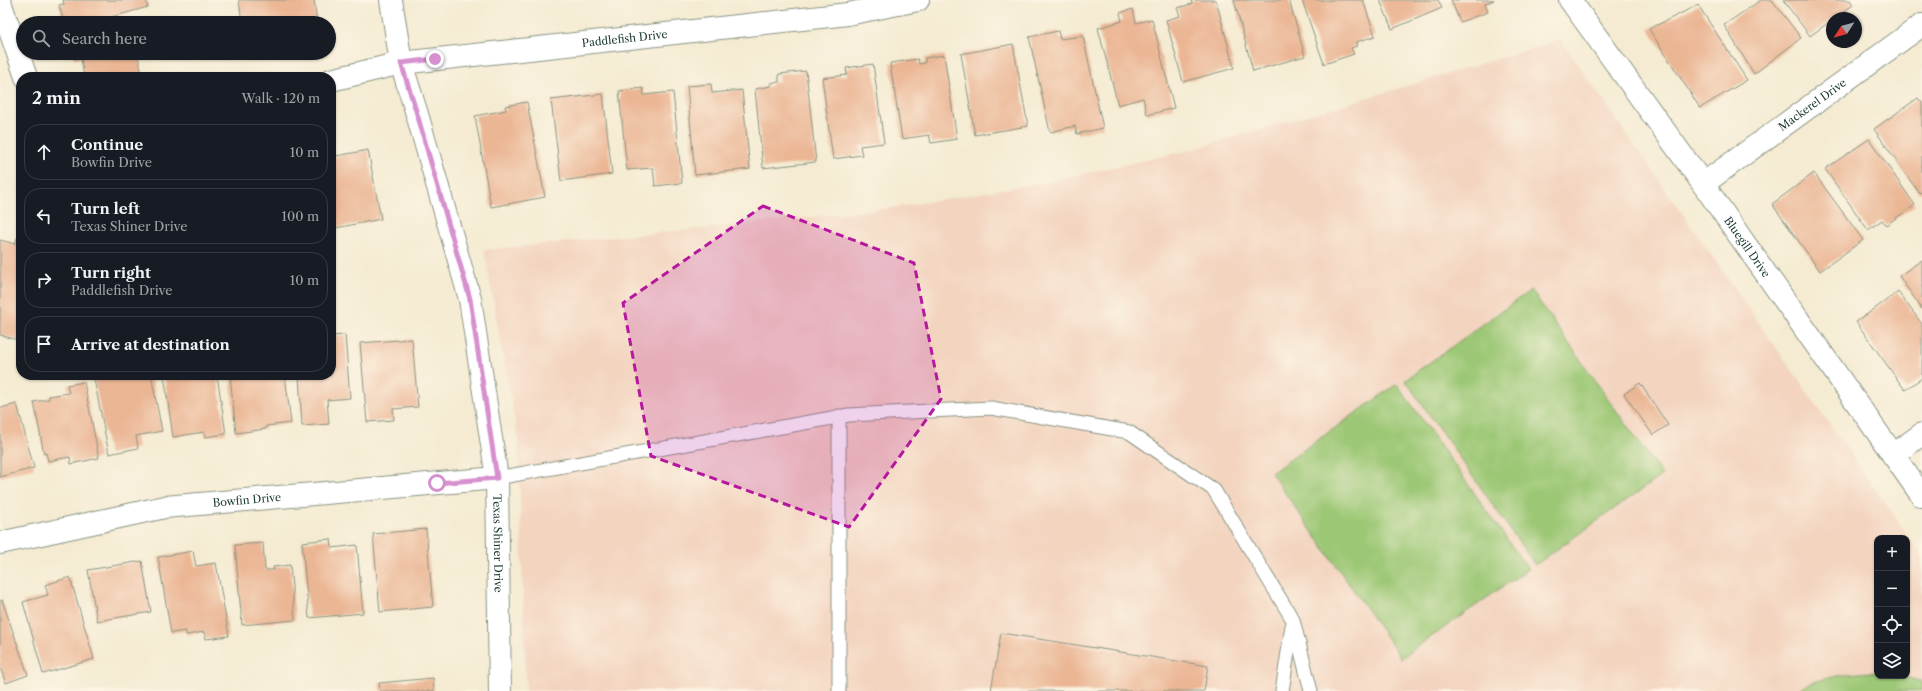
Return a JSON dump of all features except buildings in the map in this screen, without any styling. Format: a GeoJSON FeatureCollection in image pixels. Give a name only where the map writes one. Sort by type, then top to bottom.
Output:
{"type":"FeatureCollection","features":[{"type":"Feature","properties":{"kind":"street","name":"Texas Shiner Drive"},"geometry":{"type":"LineString","coordinates":[[391,0],[401,63],[470,299],[497,478],[500,691]]}},
{"type":"Feature","properties":{"kind":"street","name":"Paddlefish Drive"},"geometry":{"type":"LineString","coordinates":[[336,79],[401,63],[848,14],[918,0]]}},
{"type":"Feature","properties":{"kind":"street","name":"Bluegill Drive"},"geometry":{"type":"LineString","coordinates":[[1570,0],[1703,184],[1922,496]]}},
{"type":"Feature","properties":{"kind":"street"},"geometry":{"type":"LineString","coordinates":[[0,2],[16,48]]}},
{"type":"Feature","properties":{"kind":"street","name":"Mackerel Drive"},"geometry":{"type":"LineString","coordinates":[[1703,184],[1922,25]]}},
{"type":"Feature","properties":{"kind":"street"},"geometry":{"type":"LineString","coordinates":[[20,60],[24,72]]}},
{"type":"Feature","properties":{"kind":"street"},"geometry":{"type":"LineString","coordinates":[[1893,455],[1922,434]]}},
{"type":"Feature","properties":{"kind":"street","name":"Bowfin Drive"},"geometry":{"type":"LineString","coordinates":[[0,543],[165,508],[497,478]]}},
{"type":"Feature","properties":{"kind":"lane"},"geometry":{"type":"LineString","coordinates":[[497,478],[839,416],[991,408],[1129,432],[1214,490],[1293,620],[1311,691]]}},
{"type":"Feature","properties":{"kind":"lane"},"geometry":{"type":"LineString","coordinates":[[839,416],[839,691]]}},
{"type":"Feature","properties":{"kind":"lane"},"geometry":{"type":"LineString","coordinates":[[1282,691],[1293,620]]}},
{"type":"Feature","properties":{"kind":"highlighted area"},"geometry":{"type":"Polygon","coordinates":[[[763,206],[914,263],[941,399],[849,527],[651,456],[623,303],[763,206]]]}},
{"type":"Feature","properties":{"kind":"shaded area"},"geometry":{"type":"Polygon","coordinates":[[[1561,40],[1907,535],[1874,535],[1874,679],[1910,679],[1910,539],[1922,556],[1922,691],[526,691],[518,437],[484,250],[759,223],[899,207],[1055,180],[1191,150],[1561,40]]]}},
{"type":"Feature","properties":{"kind":"green space"},"geometry":{"type":"Polygon","coordinates":[[[1531,290],[1662,475],[1535,565],[1405,380],[1531,290]]]}},
{"type":"Feature","properties":{"kind":"green space"},"geometry":{"type":"Polygon","coordinates":[[[1397,384],[1528,569],[1401,658],[1271,473],[1397,384]]]}},
{"type":"Feature","properties":{"kind":"green space"},"geometry":{"type":"Polygon","coordinates":[[[1871,672],[1874,672],[1874,679],[1910,678],[1922,682],[1922,691],[1795,691],[1813,682],[1842,675],[1871,672]]]}},
{"type":"Feature","properties":{"kind":"route"},"geometry":{"type":"LineString","coordinates":[[435,59],[401,63],[470,299],[497,478],[437,483]]}}]}
